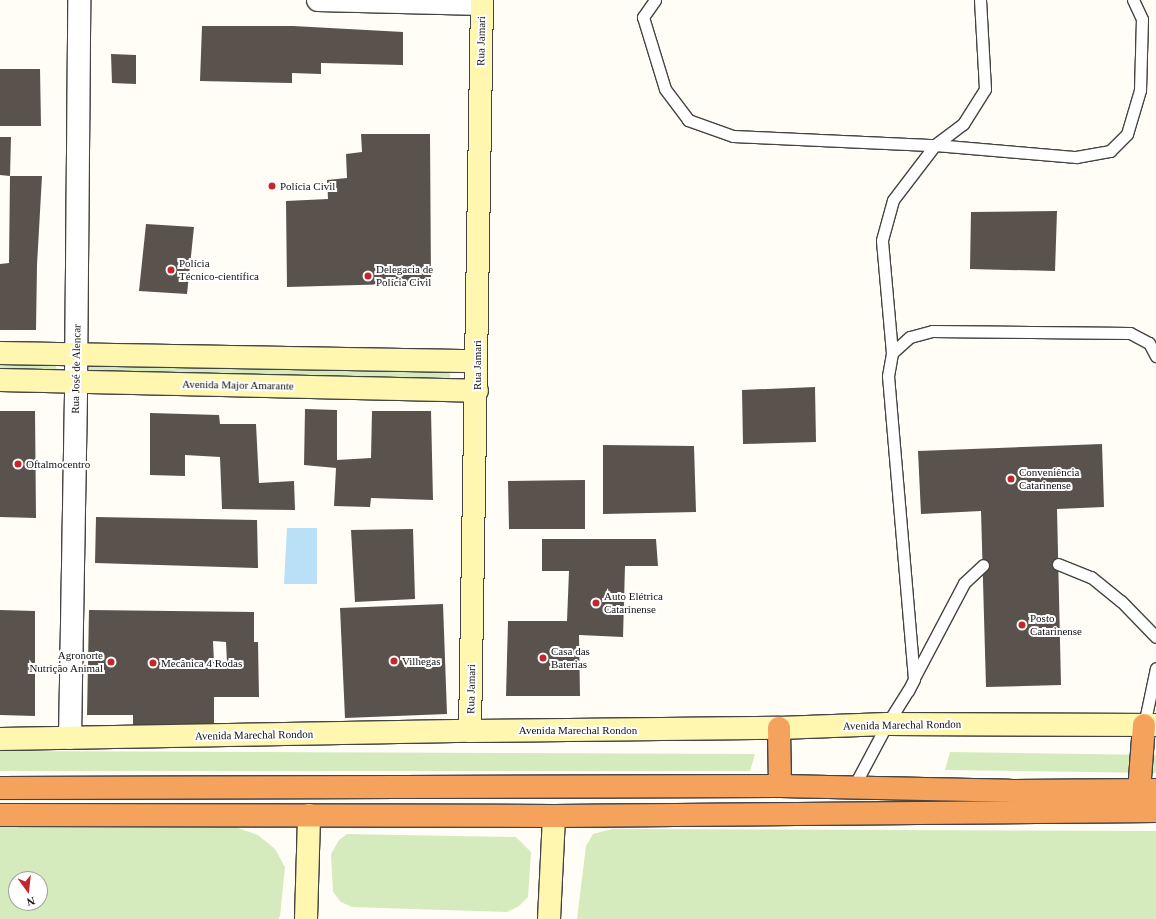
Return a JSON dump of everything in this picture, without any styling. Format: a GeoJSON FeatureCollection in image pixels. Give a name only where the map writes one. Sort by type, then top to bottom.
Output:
{"type":"FeatureCollection","features":[{"type":"Feature","properties":{"kind":"highway"},"geometry":{"type":"LineString","coordinates":[[1147,801],[1150,724]]}},
{"type":"Feature","properties":{"kind":"highway"},"geometry":{"type":"LineString","coordinates":[[779,728],[780,786]]}},
{"type":"Feature","properties":{"kind":"highway"},"geometry":{"type":"LineString","coordinates":[[0,788],[780,786],[1012,791],[1147,801]]}},
{"type":"Feature","properties":{"kind":"highway"},"geometry":{"type":"LineString","coordinates":[[309,815],[323,805],[351,796],[360,787]]}},
{"type":"Feature","properties":{"kind":"highway"},"geometry":{"type":"LineString","coordinates":[[0,815],[554,816],[1147,801]]}},
{"type":"Feature","properties":{"kind":"street","name":"Rua José de Alencar"},"geometry":{"type":"LineString","coordinates":[[70,738],[76,381],[79,0]]}},
{"type":"Feature","properties":{"kind":"street"},"geometry":{"type":"LineString","coordinates":[[318,0],[482,2]]}},
{"type":"Feature","properties":{"kind":"street","name":"Rua Jamari"},"geometry":{"type":"LineString","coordinates":[[470,731],[477,391],[476,361],[482,2]]}},
{"type":"Feature","properties":{"kind":"street"},"geometry":{"type":"LineString","coordinates":[[0,353],[476,361]]}},
{"type":"Feature","properties":{"kind":"street","name":"Avenida Major Amarante"},"geometry":{"type":"LineString","coordinates":[[0,380],[477,391]]}},
{"type":"Feature","properties":{"kind":"street","name":"Avenida Marechal Rondon"},"geometry":{"type":"LineString","coordinates":[[0,739],[470,731],[779,728],[887,724],[1150,724]]}},
{"type":"Feature","properties":{"kind":"street"},"geometry":{"type":"LineString","coordinates":[[306,919],[309,815]]}},
{"type":"Feature","properties":{"kind":"street"},"geometry":{"type":"LineString","coordinates":[[549,919],[554,816]]}},
{"type":"Feature","properties":{"kind":"lane"},"geometry":{"type":"LineString","coordinates":[[655,0],[643,17],[665,89],[688,120],[733,136],[935,145],[1076,157],[1110,151],[1127,134],[1140,90],[1142,19],[1133,0]]}},
{"type":"Feature","properties":{"kind":"lane"},"geometry":{"type":"LineString","coordinates":[[914,679],[888,376],[892,353],[882,240],[893,200],[935,145],[963,124],[985,89],[980,0]]}},
{"type":"Feature","properties":{"kind":"lane"},"geometry":{"type":"LineString","coordinates":[[892,353],[910,337],[932,331],[1130,333],[1149,343],[1156,356]]}},
{"type":"Feature","properties":{"kind":"lane"},"geometry":{"type":"LineString","coordinates":[[1058,564],[1091,577],[1120,601],[1156,638]]}},
{"type":"Feature","properties":{"kind":"lane"},"geometry":{"type":"LineString","coordinates":[[853,788],[887,724],[908,691],[964,583],[983,565]]}},
{"type":"Feature","properties":{"kind":"lane"},"geometry":{"type":"LineString","coordinates":[[1150,724],[1156,668]]}},
{"type":"Feature","properties":{"kind":"green space"},"geometry":{"type":"Polygon","coordinates":[[[0,363],[54,364],[57,371],[0,374],[0,363]]]}},
{"type":"Feature","properties":{"kind":"green space"},"geometry":{"type":"Polygon","coordinates":[[[88,364],[448,372],[451,376],[446,381],[88,374],[83,366],[88,364]]]}},
{"type":"Feature","properties":{"kind":"green space"},"geometry":{"type":"Polygon","coordinates":[[[0,751],[755,754],[750,771],[0,771],[0,751]]]}},
{"type":"Feature","properties":{"kind":"green space"},"geometry":{"type":"Polygon","coordinates":[[[950,752],[1156,755],[1156,773],[945,770],[950,752]]]}},
{"type":"Feature","properties":{"kind":"green space"},"geometry":{"type":"Polygon","coordinates":[[[0,827],[235,827],[258,835],[275,849],[285,867],[280,916],[278,919],[0,919],[0,827]]]}},
{"type":"Feature","properties":{"kind":"green space"},"geometry":{"type":"Polygon","coordinates":[[[612,829],[1156,831],[1156,919],[577,919],[586,846],[593,834],[612,829]]]}},
{"type":"Feature","properties":{"kind":"green space"},"geometry":{"type":"Polygon","coordinates":[[[347,834],[516,837],[531,852],[528,897],[519,906],[507,912],[352,907],[341,902],[333,892],[331,854],[339,840],[347,834]]]}},
{"type":"Feature","properties":{"kind":"water"},"geometry":{"type":"Polygon","coordinates":[[[287,528],[317,528],[317,584],[284,584],[287,528]]]}},
{"type":"Feature","properties":{"kind":"building"},"geometry":{"type":"Polygon","coordinates":[[[202,26],[293,26],[403,32],[403,65],[321,63],[321,74],[292,73],[292,83],[200,81],[202,26]]]}},
{"type":"Feature","properties":{"kind":"building"},"geometry":{"type":"Polygon","coordinates":[[[111,54],[136,55],[136,84],[112,83],[111,54]]]}},
{"type":"Feature","properties":{"kind":"building"},"geometry":{"type":"Polygon","coordinates":[[[0,69],[40,69],[41,126],[0,126],[0,69]]]}},
{"type":"Feature","properties":{"kind":"building"},"geometry":{"type":"Polygon","coordinates":[[[361,134],[430,134],[431,283],[287,287],[286,201],[328,199],[327,180],[347,178],[346,154],[362,152],[361,134]]]}},
{"type":"Feature","properties":{"kind":"building"},"geometry":{"type":"Polygon","coordinates":[[[0,137],[11,137],[10,176],[0,175],[0,137]]]}},
{"type":"Feature","properties":{"kind":"building"},"geometry":{"type":"Polygon","coordinates":[[[10,176],[42,176],[37,265],[36,330],[0,330],[0,264],[9,263],[10,176]]]}},
{"type":"Feature","properties":{"kind":"building"},"geometry":{"type":"Polygon","coordinates":[[[1057,211],[1055,271],[970,269],[971,212],[1057,211]]]}},
{"type":"Feature","properties":{"kind":"building"},"geometry":{"type":"Polygon","coordinates":[[[146,224],[194,227],[187,294],[139,291],[146,224]]]}},
{"type":"Feature","properties":{"kind":"building"},"geometry":{"type":"Polygon","coordinates":[[[815,387],[816,442],[743,444],[742,390],[815,387]]]}},
{"type":"Feature","properties":{"kind":"building"},"geometry":{"type":"Polygon","coordinates":[[[305,409],[337,410],[337,460],[371,458],[372,411],[431,411],[433,500],[371,498],[370,507],[334,506],[336,468],[304,465],[305,409]]]}},
{"type":"Feature","properties":{"kind":"building","name":"Oftalmocentro"},"geometry":{"type":"Polygon","coordinates":[[[0,411],[35,411],[36,518],[0,517],[0,411]]]}},
{"type":"Feature","properties":{"kind":"building"},"geometry":{"type":"Polygon","coordinates":[[[150,413],[219,415],[220,424],[256,424],[259,483],[294,481],[295,510],[222,509],[220,457],[185,455],[185,476],[150,475],[150,413]]]}},
{"type":"Feature","properties":{"kind":"building"},"geometry":{"type":"Polygon","coordinates":[[[1102,444],[1104,507],[1057,509],[1061,685],[986,687],[981,511],[921,514],[918,451],[1102,444]]]}},
{"type":"Feature","properties":{"kind":"building"},"geometry":{"type":"Polygon","coordinates":[[[603,445],[694,446],[696,512],[603,514],[603,445]]]}},
{"type":"Feature","properties":{"kind":"building"},"geometry":{"type":"Polygon","coordinates":[[[585,480],[585,529],[509,529],[508,481],[585,480]]]}},
{"type":"Feature","properties":{"kind":"building"},"geometry":{"type":"Polygon","coordinates":[[[96,517],[257,520],[258,568],[95,563],[96,517]]]}},
{"type":"Feature","properties":{"kind":"building"},"geometry":{"type":"Polygon","coordinates":[[[413,529],[415,599],[355,602],[351,530],[413,529]]]}},
{"type":"Feature","properties":{"kind":"building"},"geometry":{"type":"Polygon","coordinates":[[[542,539],[656,539],[658,566],[625,566],[623,637],[579,635],[580,696],[506,696],[508,621],[567,621],[569,571],[542,571],[542,539]]]}},
{"type":"Feature","properties":{"kind":"building","name":"Vilhegas"},"geometry":{"type":"Polygon","coordinates":[[[443,604],[447,714],[345,718],[340,608],[443,604]]]}},
{"type":"Feature","properties":{"kind":"building"},"geometry":{"type":"Polygon","coordinates":[[[0,610],[35,611],[35,716],[0,715],[0,610]]]}},
{"type":"Feature","properties":{"kind":"building"},"geometry":{"type":"Polygon","coordinates":[[[89,610],[254,612],[254,642],[258,642],[259,697],[214,697],[214,726],[172,725],[133,727],[133,715],[87,715],[89,610]],[[213,641],[214,662],[227,663],[226,642],[213,641]]]}},
{"type":"Feature","properties":{"kind":"place","name":"Polícia Civil"},"geometry":{"type":"Point","coordinates":[272,186]}},
{"type":"Feature","properties":{"kind":"place","name":"Polícia Técnico-científica"},"geometry":{"type":"Point","coordinates":[171,270]}},
{"type":"Feature","properties":{"kind":"place","name":"Delegacia de Polícia Civil"},"geometry":{"type":"Point","coordinates":[368,276]}},
{"type":"Feature","properties":{"kind":"place","name":"Oftalmocentro"},"geometry":{"type":"Point","coordinates":[18,464]}},
{"type":"Feature","properties":{"kind":"place","name":"Conveniência Catarinense"},"geometry":{"type":"Point","coordinates":[1011,479]}},
{"type":"Feature","properties":{"kind":"place","name":"Auto Elétrica Catarinense"},"geometry":{"type":"Point","coordinates":[596,603]}},
{"type":"Feature","properties":{"kind":"place","name":"Posto Catarinense"},"geometry":{"type":"Point","coordinates":[1022,625]}},
{"type":"Feature","properties":{"kind":"place","name":"Casa das Baterias"},"geometry":{"type":"Point","coordinates":[543,658]}},
{"type":"Feature","properties":{"kind":"place","name":"Vilhegas"},"geometry":{"type":"Point","coordinates":[394,661]}},
{"type":"Feature","properties":{"kind":"place","name":"Agronorte Nutrição Animal"},"geometry":{"type":"Point","coordinates":[111,662]}},
{"type":"Feature","properties":{"kind":"place","name":"Mecânica 4 Rodas"},"geometry":{"type":"Point","coordinates":[153,663]}}]}
